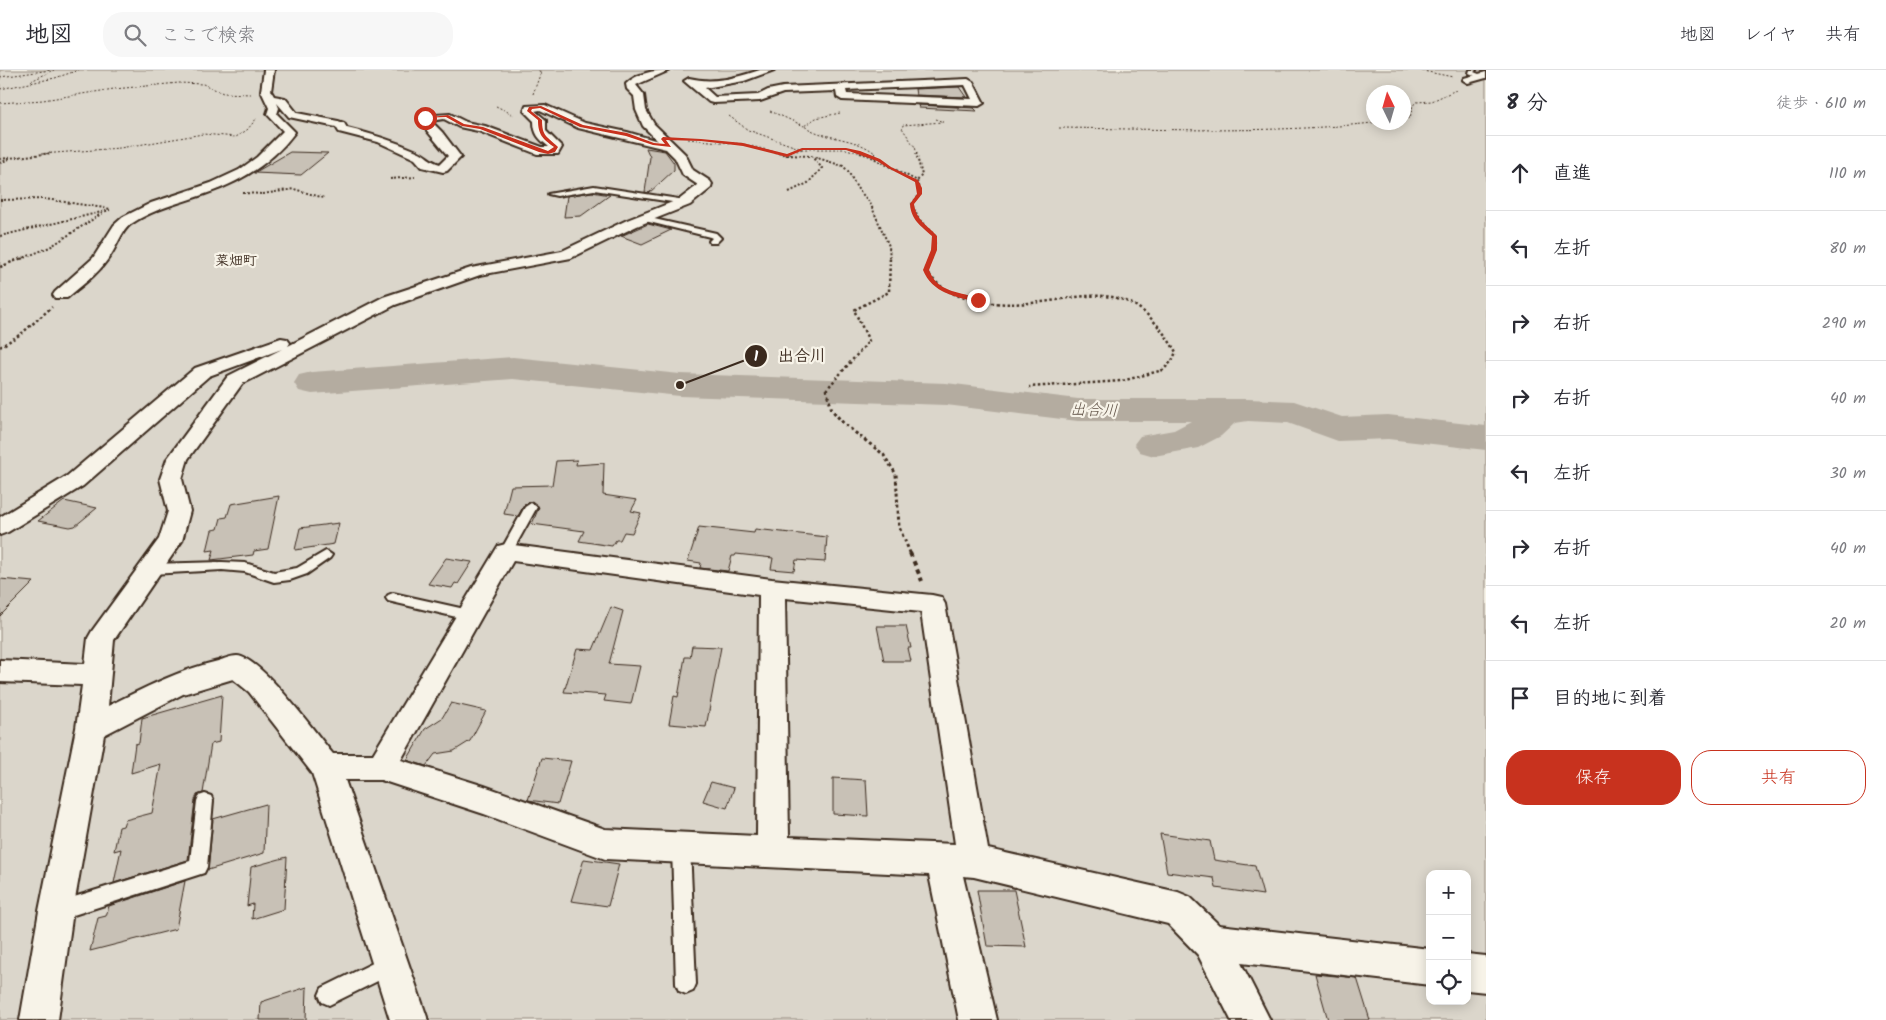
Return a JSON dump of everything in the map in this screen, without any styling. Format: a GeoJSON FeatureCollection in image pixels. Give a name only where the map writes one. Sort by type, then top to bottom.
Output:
{"type":"FeatureCollection","features":[{"type":"Feature","properties":{"kind":"street"},"geometry":{"type":"LineString","coordinates":[[62,295],[102,258],[111,244],[113,235],[128,220],[175,199],[245,173],[289,132],[286,126],[275,119],[272,114],[271,100],[266,91],[269,70]]}},
{"type":"Feature","properties":{"kind":"street"},"geometry":{"type":"LineString","coordinates":[[39,1020],[56,911],[91,728],[101,638],[170,541],[179,511],[170,479],[178,458],[235,380],[322,335],[389,301],[477,271],[566,255],[644,218],[685,202],[704,188],[704,184],[687,172],[681,157],[644,119],[639,95],[632,89],[631,84],[641,78],[664,70]]}},
{"type":"Feature","properties":{"kind":"street"},"geometry":{"type":"LineString","coordinates":[[695,85],[719,84],[769,70]]}},
{"type":"Feature","properties":{"kind":"street"},"geometry":{"type":"LineString","coordinates":[[680,73],[713,100],[760,98],[772,92],[783,90],[968,82],[979,103],[842,97],[840,88]]}},
{"type":"Feature","properties":{"kind":"street"},"geometry":{"type":"LineString","coordinates":[[1468,80],[1480,73]]}},
{"type":"Feature","properties":{"kind":"street"},"geometry":{"type":"LineString","coordinates":[[924,84],[926,102]]}},
{"type":"Feature","properties":{"kind":"street"},"geometry":{"type":"LineString","coordinates":[[271,100],[281,100],[293,115],[300,118],[334,122],[350,133],[382,140],[419,156],[426,164],[444,168],[456,158],[438,134],[425,121],[425,118],[446,116],[463,125],[481,128],[541,152],[554,151],[556,147],[542,136],[540,120],[529,111],[530,108],[535,107],[548,110],[582,126],[627,135],[646,142],[666,142]]}},
{"type":"Feature","properties":{"kind":"street"},"geometry":{"type":"LineString","coordinates":[[0,527],[75,482],[202,372],[262,348],[306,336],[322,335]]}},
{"type":"Feature","properties":{"kind":"street"},"geometry":{"type":"LineString","coordinates":[[381,767],[506,552],[772,588],[932,604],[950,706],[958,860],[978,1020]]}},
{"type":"Feature","properties":{"kind":"street"},"geometry":{"type":"LineString","coordinates":[[772,588],[774,852]]}},
{"type":"Feature","properties":{"kind":"street"},"geometry":{"type":"LineString","coordinates":[[91,728],[173,686],[208,674],[237,667],[259,684],[325,767],[409,1020]]}},
{"type":"Feature","properties":{"kind":"street"},"geometry":{"type":"LineString","coordinates":[[0,671],[96,675]]}},
{"type":"Feature","properties":{"kind":"street"},"geometry":{"type":"LineString","coordinates":[[325,767],[381,767],[484,800],[605,844],[958,860],[1178,909],[1212,942],[1251,1020]]}},
{"type":"Feature","properties":{"kind":"street"},"geometry":{"type":"LineString","coordinates":[[1212,942],[1426,967]]}},
{"type":"Feature","properties":{"kind":"street"},"geometry":{"type":"LineString","coordinates":[[1471,972],[1486,974]]}},
{"type":"Feature","properties":{"kind":"lane"},"geometry":{"type":"LineString","coordinates":[[552,194],[559,195],[580,188],[594,188],[685,202]]}},
{"type":"Feature","properties":{"kind":"lane"},"geometry":{"type":"LineString","coordinates":[[644,218],[713,235],[717,238],[713,241]]}},
{"type":"Feature","properties":{"kind":"lane"},"geometry":{"type":"LineString","coordinates":[[506,552],[531,507]]}},
{"type":"Feature","properties":{"kind":"lane"},"geometry":{"type":"LineString","coordinates":[[151,569],[222,566],[245,568],[274,577],[290,576],[302,571],[326,555]]}},
{"type":"Feature","properties":{"kind":"lane"},"geometry":{"type":"LineString","coordinates":[[393,598],[469,615]]}},
{"type":"Feature","properties":{"kind":"lane"},"geometry":{"type":"LineString","coordinates":[[56,911],[198,867],[205,801]]}},
{"type":"Feature","properties":{"kind":"lane"},"geometry":{"type":"LineString","coordinates":[[681,847],[686,984]]}},
{"type":"Feature","properties":{"kind":"lane"},"geometry":{"type":"LineString","coordinates":[[329,995],[391,965]]}},
{"type":"Feature","properties":{"kind":"path"},"geometry":{"type":"LineString","coordinates":[[0,77],[53,70]]}},
{"type":"Feature","properties":{"kind":"path"},"geometry":{"type":"LineString","coordinates":[[26,83],[53,70]]}},
{"type":"Feature","properties":{"kind":"path"},"geometry":{"type":"LineString","coordinates":[[0,89],[55,78],[79,70]]}},
{"type":"Feature","properties":{"kind":"path"},"geometry":{"type":"LineString","coordinates":[[535,107],[532,96],[541,76],[541,72],[537,70]]}},
{"type":"Feature","properties":{"kind":"path"},"geometry":{"type":"LineString","coordinates":[[1411,114],[1413,105],[1417,102],[1432,100],[1456,90],[1465,86],[1468,80],[1418,70]]}},
{"type":"Feature","properties":{"kind":"path"},"geometry":{"type":"LineString","coordinates":[[0,103],[43,100],[114,89],[179,83],[203,84],[223,93],[271,100]]}},
{"type":"Feature","properties":{"kind":"path"},"geometry":{"type":"LineString","coordinates":[[0,159],[76,150],[120,148],[203,134],[236,137],[242,135],[271,100]]}},
{"type":"Feature","properties":{"kind":"path"},"geometry":{"type":"LineString","coordinates":[[713,100],[724,112],[748,130],[802,149],[846,149],[875,158],[917,181],[920,194],[912,204],[913,212],[917,220],[935,236],[934,250],[926,270],[929,279],[938,286],[955,295],[996,301],[1028,303],[1095,296],[1126,301],[1142,311],[1170,342],[1176,352],[1172,361],[1163,370],[1122,381],[1029,387]]}},
{"type":"Feature","properties":{"kind":"path"},"geometry":{"type":"LineString","coordinates":[[764,108],[822,136],[864,143],[876,154],[875,158]]}},
{"type":"Feature","properties":{"kind":"path"},"geometry":{"type":"LineString","coordinates":[[804,126],[816,118],[843,113]]}},
{"type":"Feature","properties":{"kind":"path"},"geometry":{"type":"LineString","coordinates":[[917,181],[922,175],[915,147],[902,128],[904,125],[943,122],[934,119]]}},
{"type":"Feature","properties":{"kind":"path"},"geometry":{"type":"LineString","coordinates":[[1059,128],[1208,130],[1337,127],[1366,124]]}},
{"type":"Feature","properties":{"kind":"path"},"geometry":{"type":"LineString","coordinates":[[666,142],[701,140],[743,144],[787,155],[811,156],[842,166],[870,203],[889,246],[891,265],[889,292],[854,310],[869,341],[826,389],[832,410],[844,424],[883,454],[896,474],[899,527],[932,604]]}},
{"type":"Feature","properties":{"kind":"path"},"geometry":{"type":"LineString","coordinates":[[787,155],[802,149]]}},
{"type":"Feature","properties":{"kind":"path"},"geometry":{"type":"LineString","coordinates":[[789,192],[803,187],[822,168],[811,156]]}},
{"type":"Feature","properties":{"kind":"path"},"geometry":{"type":"LineString","coordinates":[[0,163],[14,157]]}},
{"type":"Feature","properties":{"kind":"path"},"geometry":{"type":"LineString","coordinates":[[216,185],[240,192],[263,194],[294,190],[324,198]]}},
{"type":"Feature","properties":{"kind":"path"},"geometry":{"type":"LineString","coordinates":[[0,200],[45,199],[116,209],[0,236]]}},
{"type":"Feature","properties":{"kind":"path"},"geometry":{"type":"LineString","coordinates":[[0,267],[50,247],[107,211]]}},
{"type":"Feature","properties":{"kind":"path"},"geometry":{"type":"LineString","coordinates":[[0,347],[10,342],[35,323],[62,295]]}},
{"type":"Feature","properties":{"kind":"shaded area"},"geometry":{"type":"Polygon","coordinates":[[[0,70],[1486,70],[1486,1020],[0,1020],[0,70]]]}},
{"type":"Feature","properties":{"kind":"building"},"geometry":{"type":"Polygon","coordinates":[[[959,87],[966,97],[916,95],[915,89],[959,87]]]}},
{"type":"Feature","properties":{"kind":"building"},"geometry":{"type":"Polygon","coordinates":[[[918,105],[974,108],[977,111],[919,108],[918,105]]]}},
{"type":"Feature","properties":{"kind":"building"},"geometry":{"type":"Polygon","coordinates":[[[646,148],[665,151],[674,163],[674,170],[649,193],[645,192],[650,157],[646,148]]]}},
{"type":"Feature","properties":{"kind":"building"},"geometry":{"type":"Polygon","coordinates":[[[290,152],[328,153],[301,175],[254,173],[290,152]]]}},
{"type":"Feature","properties":{"kind":"building"},"geometry":{"type":"Polygon","coordinates":[[[592,192],[610,195],[581,216],[564,217],[567,196],[592,192]]]}},
{"type":"Feature","properties":{"kind":"building"},"geometry":{"type":"Polygon","coordinates":[[[648,224],[671,230],[642,244],[621,236],[648,224]]]}},
{"type":"Feature","properties":{"kind":"building"},"geometry":{"type":"Polygon","coordinates":[[[577,460],[576,465],[604,463],[603,495],[637,500],[631,511],[641,513],[632,533],[624,532],[620,540],[616,540],[612,546],[579,541],[584,531],[532,524],[539,507],[532,501],[524,505],[518,516],[504,514],[511,486],[552,485],[556,461],[577,460]]]}},
{"type":"Feature","properties":{"kind":"building"},"geometry":{"type":"Polygon","coordinates":[[[279,496],[268,549],[254,551],[253,555],[211,560],[214,550],[207,551],[212,530],[218,529],[221,518],[227,517],[231,504],[279,496]]]}},
{"type":"Feature","properties":{"kind":"building"},"geometry":{"type":"Polygon","coordinates":[[[64,501],[97,508],[75,526],[70,527],[38,521],[64,501]]]}},
{"type":"Feature","properties":{"kind":"building"},"geometry":{"type":"Polygon","coordinates":[[[339,523],[334,544],[295,550],[300,528],[339,523]]]}},
{"type":"Feature","properties":{"kind":"building"},"geometry":{"type":"Polygon","coordinates":[[[699,527],[754,533],[755,529],[827,537],[825,562],[796,560],[794,571],[771,569],[773,558],[736,554],[732,556],[728,571],[700,568],[701,563],[688,561],[699,527]]]}},
{"type":"Feature","properties":{"kind":"building"},"geometry":{"type":"Polygon","coordinates":[[[446,558],[472,562],[458,584],[455,583],[452,588],[428,584],[446,558]]]}},
{"type":"Feature","properties":{"kind":"building"},"geometry":{"type":"Polygon","coordinates":[[[0,579],[34,582],[0,616],[0,579]]]}},
{"type":"Feature","properties":{"kind":"building"},"geometry":{"type":"Polygon","coordinates":[[[611,607],[623,611],[609,664],[640,666],[631,704],[604,701],[606,695],[564,692],[577,649],[593,650],[611,607]]]}},
{"type":"Feature","properties":{"kind":"building"},"geometry":{"type":"Polygon","coordinates":[[[877,626],[906,626],[911,648],[908,648],[911,661],[884,661],[877,626]]]}},
{"type":"Feature","properties":{"kind":"building"},"geometry":{"type":"Polygon","coordinates":[[[692,646],[721,647],[706,727],[669,724],[674,696],[678,697],[685,657],[690,657],[692,646]]]}},
{"type":"Feature","properties":{"kind":"building"},"geometry":{"type":"Polygon","coordinates":[[[222,695],[219,742],[211,744],[203,793],[197,795],[195,800],[188,860],[114,883],[121,849],[114,851],[119,827],[123,826],[125,820],[152,813],[161,764],[131,773],[135,744],[139,743],[142,718],[222,695]]]}},
{"type":"Feature","properties":{"kind":"building"},"geometry":{"type":"Polygon","coordinates":[[[451,703],[486,711],[470,741],[454,751],[435,754],[426,766],[407,760],[425,729],[442,718],[451,703]]]}},
{"type":"Feature","properties":{"kind":"building"},"geometry":{"type":"Polygon","coordinates":[[[542,758],[571,761],[558,804],[528,800],[542,758]]]}},
{"type":"Feature","properties":{"kind":"building"},"geometry":{"type":"Polygon","coordinates":[[[833,778],[866,780],[868,816],[833,814],[833,778]]]}},
{"type":"Feature","properties":{"kind":"building"},"geometry":{"type":"Polygon","coordinates":[[[711,782],[734,788],[727,808],[703,801],[711,782]]]}},
{"type":"Feature","properties":{"kind":"building"},"geometry":{"type":"Polygon","coordinates":[[[266,804],[264,853],[208,870],[213,819],[266,804]]]}},
{"type":"Feature","properties":{"kind":"building"},"geometry":{"type":"Polygon","coordinates":[[[1160,834],[1210,841],[1214,860],[1255,866],[1263,895],[1216,888],[1214,878],[1167,872],[1160,834]]]}},
{"type":"Feature","properties":{"kind":"building"},"geometry":{"type":"Polygon","coordinates":[[[287,857],[284,909],[252,919],[253,904],[247,906],[251,867],[287,857]]]}},
{"type":"Feature","properties":{"kind":"building"},"geometry":{"type":"Polygon","coordinates":[[[584,859],[619,864],[608,906],[571,901],[584,859]]]}},
{"type":"Feature","properties":{"kind":"building"},"geometry":{"type":"Polygon","coordinates":[[[185,881],[176,929],[90,951],[98,918],[106,916],[109,906],[185,881]]]}},
{"type":"Feature","properties":{"kind":"building"},"geometry":{"type":"Polygon","coordinates":[[[977,890],[1014,890],[1026,947],[987,946],[977,890]]]}},
{"type":"Feature","properties":{"kind":"building"},"geometry":{"type":"Polygon","coordinates":[[[1315,974],[1357,978],[1370,1020],[1328,1020],[1315,974]]]}},
{"type":"Feature","properties":{"kind":"building"},"geometry":{"type":"Polygon","coordinates":[[[307,987],[306,1020],[260,1020],[261,1002],[307,987]]]}},
{"type":"Feature","properties":{"kind":"waterway","name":"出合川"},"geometry":{"type":"LineString","coordinates":[[312,383],[513,368],[680,385],[946,394],[1078,410],[1248,410]]}},
{"type":"Feature","properties":{"kind":"waterway","name":"出合川"},"geometry":{"type":"LineString","coordinates":[[1154,444],[1184,440],[1207,428],[1223,414],[1248,410]]}},
{"type":"Feature","properties":{"kind":"waterway","name":"出合川"},"geometry":{"type":"LineString","coordinates":[[1248,410],[1294,412],[1338,429],[1388,427],[1486,438]]}},
{"type":"Feature","properties":{"kind":"place","name":"出合川"},"geometry":{"type":"Point","coordinates":[680,385]}},
{"type":"Feature","properties":{"kind":"district","name":"菜畑町"},"geometry":{"type":"Point","coordinates":[236,260]}},
{"type":"Feature","properties":{"kind":"route"},"geometry":{"type":"LineString","coordinates":[[425,118],[439,115],[446,116],[455,122],[481,128],[523,143],[541,152],[554,151],[556,147],[542,136],[540,120],[529,111],[530,108],[535,107],[541,107],[582,126],[627,135],[653,144],[669,146],[663,139],[676,138],[743,144],[787,155],[802,149],[846,149],[868,155],[879,160],[889,168],[917,181],[920,194],[912,204],[913,212],[917,220],[935,236],[934,250],[926,270],[929,279],[955,295],[978,300]]}}]}
